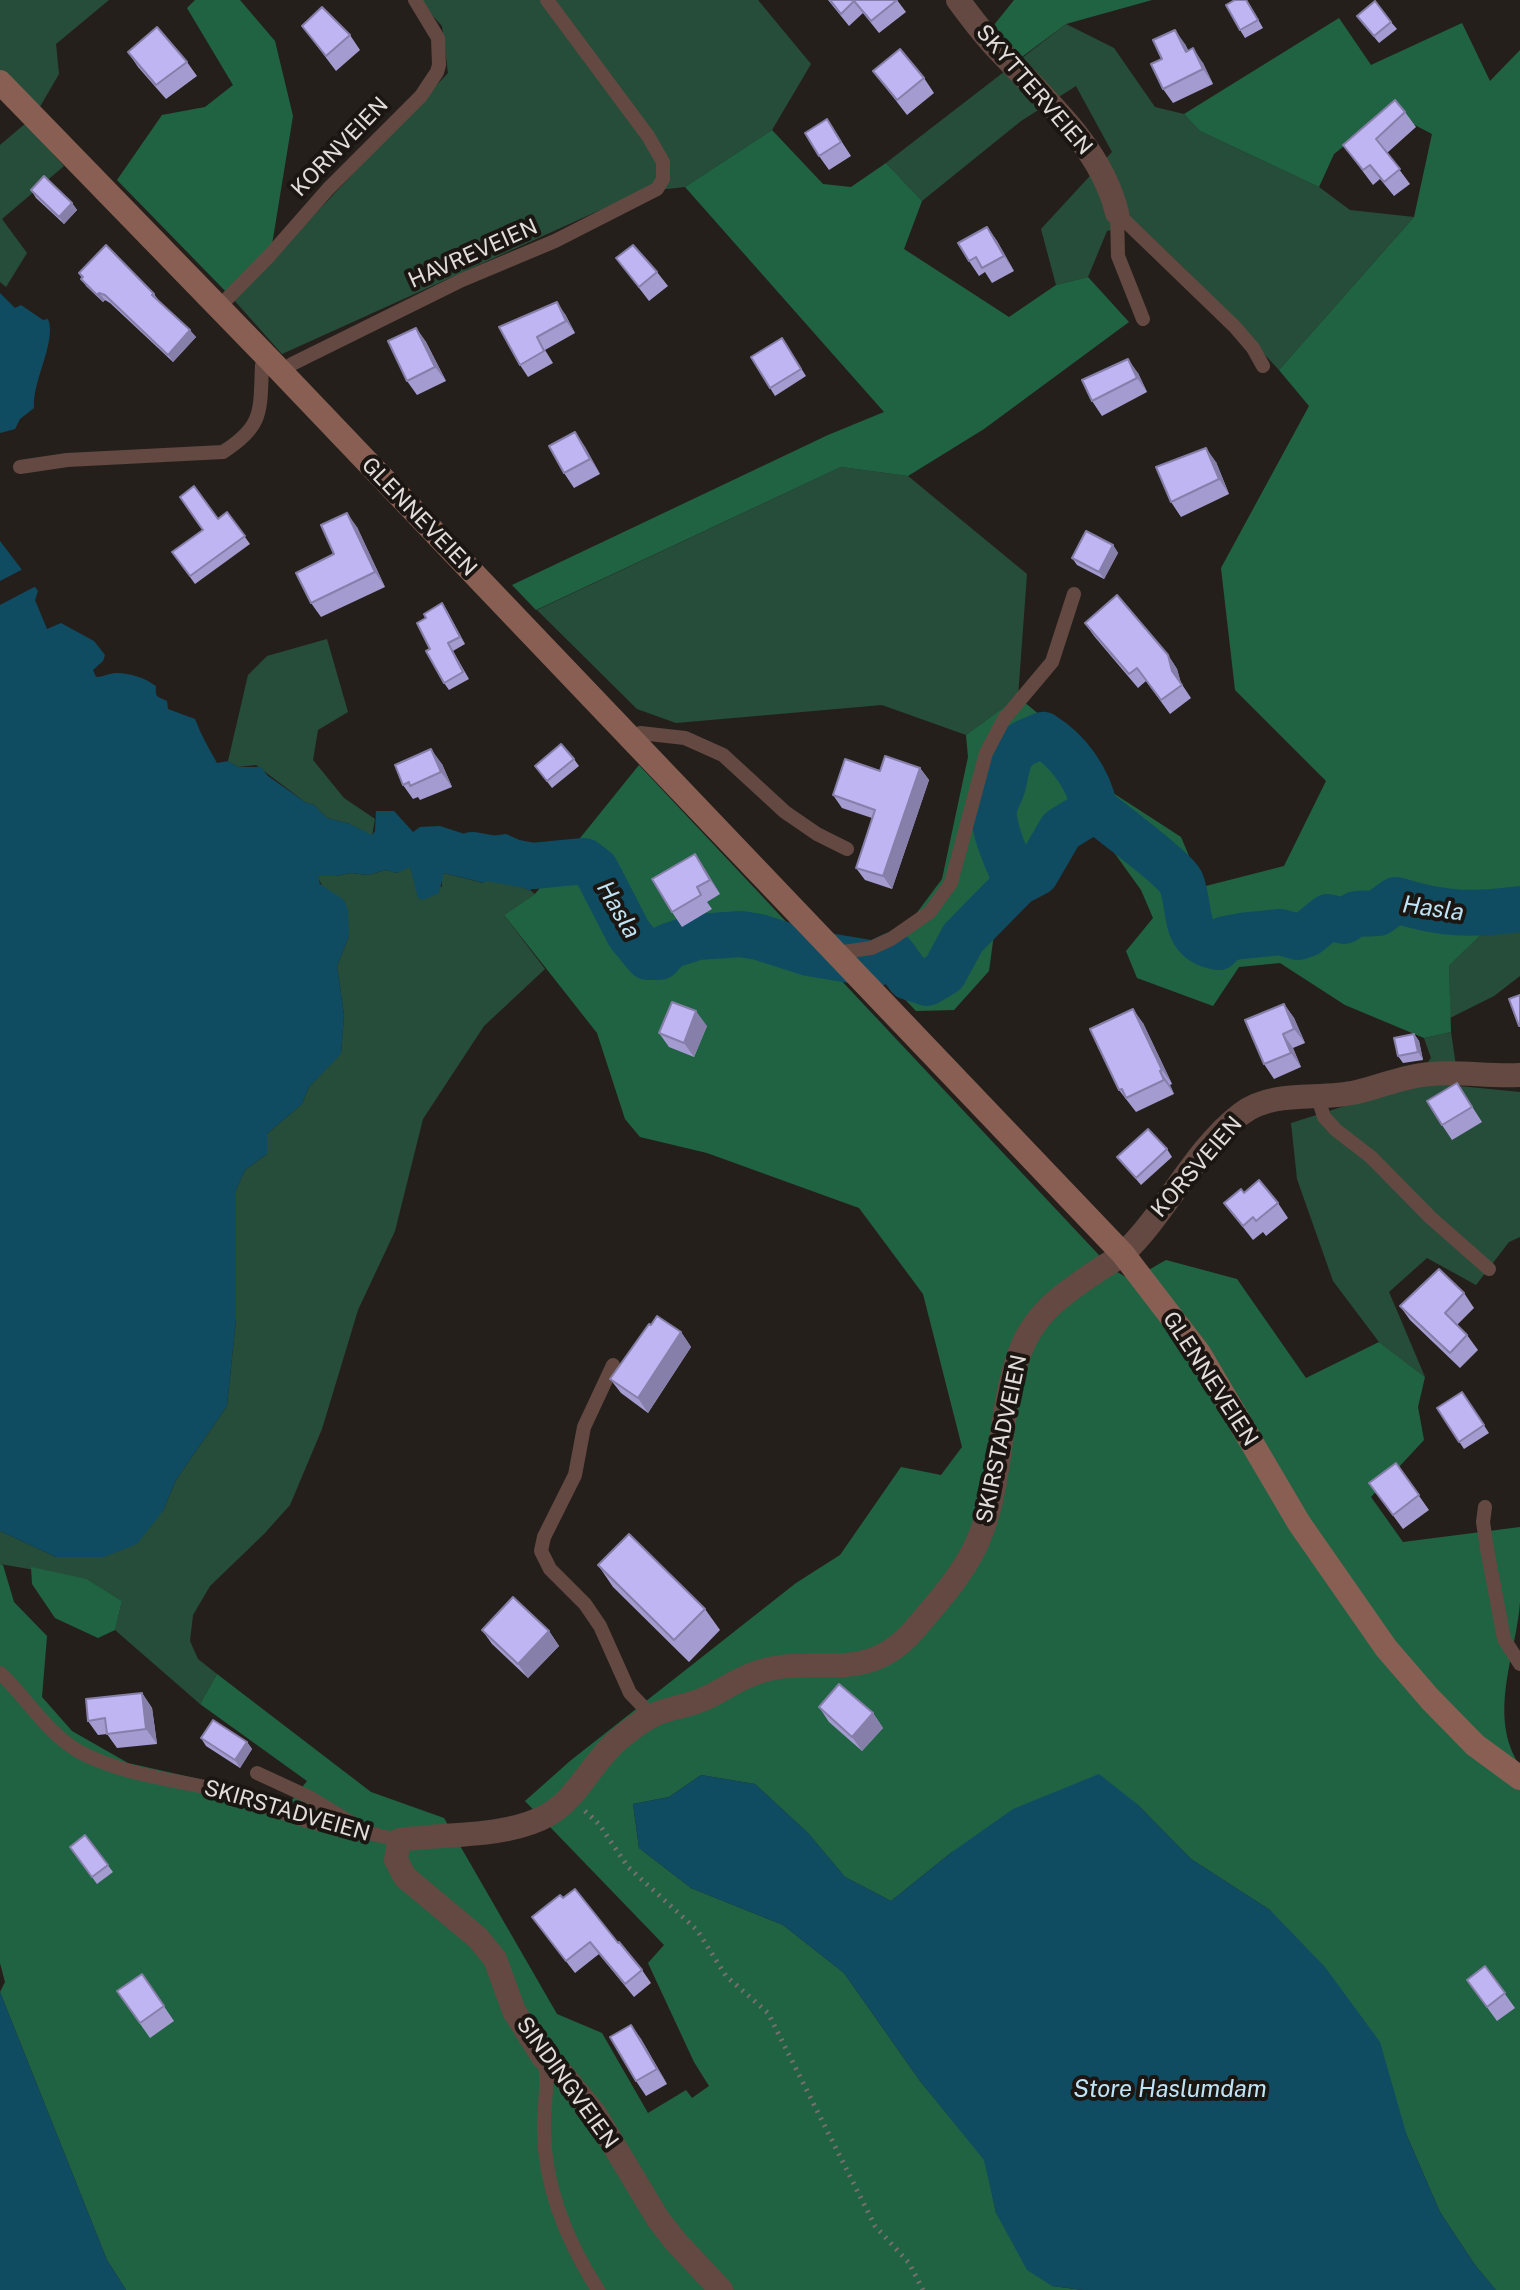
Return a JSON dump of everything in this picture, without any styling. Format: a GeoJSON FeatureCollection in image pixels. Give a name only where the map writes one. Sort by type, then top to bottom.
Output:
{"type":"FeatureCollection","features":[{"type":"Feature","properties":{"kind":"main road","name":"GLENNEVEIEN"},"geometry":{"type":"LineString","coordinates":[[0,82],[1123,1254],[1199,1353],[1299,1523],[1386,1648],[1475,1745],[1520,1778]]}},
{"type":"Feature","properties":{"kind":"street","name":"SKYTTERVEIEN"},"geometry":{"type":"LineString","coordinates":[[958,0],[983,33],[1082,143],[1108,184],[1117,213]]}},
{"type":"Feature","properties":{"kind":"street","name":"KORSVEIEN"},"geometry":{"type":"LineString","coordinates":[[1123,1254],[1219,1136],[1242,1113],[1279,1098],[1318,1098],[1357,1092],[1409,1076],[1433,1073],[1520,1075]]}},
{"type":"Feature","properties":{"kind":"street","name":"SKIRSTADVEIEN"},"geometry":{"type":"LineString","coordinates":[[399,1840],[489,1832],[544,1818],[569,1797],[608,1749],[652,1716],[695,1703],[765,1670],[866,1663],[887,1654],[906,1639],[956,1578],[982,1531],[995,1482],[1012,1378],[1030,1330],[1050,1304],[1123,1254]]}},
{"type":"Feature","properties":{"kind":"street","name":"SINDINGVEIEN"},"geometry":{"type":"LineString","coordinates":[[399,1840],[396,1860],[405,1877],[478,1938],[495,1959],[514,2011],[543,2057],[564,2076],[595,2114],[658,2219],[721,2290]]}},
{"type":"Feature","properties":{"kind":"lane","name":"KORNVEIEN"},"geometry":{"type":"LineString","coordinates":[[218,308],[328,189],[421,96],[437,72],[438,38],[415,0]]}},
{"type":"Feature","properties":{"kind":"lane","name":"HAVREVEIEN"},"geometry":{"type":"LineString","coordinates":[[275,366],[292,364],[462,280],[555,241],[657,189],[663,179],[663,162],[648,136],[547,0]]}},
{"type":"Feature","properties":{"kind":"lane","name":"SKYTTERVEIEN"},"geometry":{"type":"LineString","coordinates":[[1117,213],[1118,256],[1143,319]]}},
{"type":"Feature","properties":{"kind":"lane"},"geometry":{"type":"LineString","coordinates":[[1117,213],[1226,318],[1253,348],[1263,366]]}},
{"type":"Feature","properties":{"kind":"lane"},"geometry":{"type":"LineString","coordinates":[[20,467],[67,460],[223,452],[242,440],[260,414],[262,365],[275,366]]}},
{"type":"Feature","properties":{"kind":"lane"},"geometry":{"type":"LineString","coordinates":[[836,953],[871,948],[891,939],[930,912],[951,883],[986,753],[1004,719],[1052,662],[1074,594]]}},
{"type":"Feature","properties":{"kind":"lane"},"geometry":{"type":"LineString","coordinates":[[634,741],[640,733],[685,738],[723,755],[785,812],[817,834],[847,849]]}},
{"type":"Feature","properties":{"kind":"lane"},"geometry":{"type":"LineString","coordinates":[[1318,1098],[1324,1117],[1371,1157],[1430,1217],[1489,1269]]}},
{"type":"Feature","properties":{"kind":"lane"},"geometry":{"type":"LineString","coordinates":[[613,1365],[584,1427],[575,1475],[544,1537],[541,1551],[550,1569],[585,1604],[600,1626],[630,1693],[652,1716]]}},
{"type":"Feature","properties":{"kind":"lane"},"geometry":{"type":"LineString","coordinates":[[1485,1507],[1483,1522],[1504,1639],[1520,1664]]}},
{"type":"Feature","properties":{"kind":"lane","name":"SKIRSTADVEIEN"},"geometry":{"type":"LineString","coordinates":[[0,1673],[66,1742],[111,1767],[223,1791],[331,1826],[355,1826],[380,1838],[399,1840]]}},
{"type":"Feature","properties":{"kind":"lane"},"geometry":{"type":"LineString","coordinates":[[257,1773],[298,1792],[355,1826]]}},
{"type":"Feature","properties":{"kind":"lane"},"geometry":{"type":"LineString","coordinates":[[543,2057],[546,2079],[543,2109],[545,2152],[558,2209],[569,2239],[598,2290]]}},
{"type":"Feature","properties":{"kind":"path"},"geometry":{"type":"LineString","coordinates":[[569,1797],[599,1824],[628,1867],[697,1930],[726,1976],[768,2013],[875,2226],[909,2263],[923,2290]]}},
{"type":"Feature","properties":{"kind":"green space"},"geometry":{"type":"Polygon","coordinates":[[[0,0],[109,0],[56,44],[59,74],[34,117],[0,82],[0,0]]]}},
{"type":"Feature","properties":{"kind":"green space"},"geometry":{"type":"Polygon","coordinates":[[[195,0],[240,0],[275,41],[293,116],[269,263],[234,300],[117,180],[162,115],[205,107],[233,85],[187,8],[195,0]]]}},
{"type":"Feature","properties":{"kind":"green space"},"geometry":{"type":"Polygon","coordinates":[[[418,0],[758,0],[811,64],[772,130],[685,187],[640,192],[282,354],[234,300],[448,73],[442,26],[418,0]]]}},
{"type":"Feature","properties":{"kind":"green space"},"geometry":{"type":"Polygon","coordinates":[[[1014,0],[1152,0],[1066,24],[1019,59],[994,25],[1014,0]]]}},
{"type":"Feature","properties":{"kind":"green space"},"geometry":{"type":"Polygon","coordinates":[[[1339,18],[1371,65],[1462,23],[1490,81],[1520,50],[1520,910],[1499,917],[1449,966],[1451,1032],[1424,1038],[1345,1005],[1280,963],[1239,967],[1213,1006],[1137,978],[1126,951],[1153,918],[1141,890],[1095,826],[1069,841],[994,934],[989,971],[954,1010],[916,1011],[869,962],[907,926],[942,879],[968,757],[966,735],[1018,697],[1046,720],[1110,791],[1181,837],[1202,887],[1284,866],[1326,781],[1235,690],[1221,568],[1309,406],[1279,370],[1414,217],[1432,134],[1388,111],[1334,154],[1319,187],[1200,131],[1184,114],[1339,18]]]}},
{"type":"Feature","properties":{"kind":"green space"},"geometry":{"type":"Polygon","coordinates":[[[1066,24],[1114,48],[1155,107],[1184,114],[1200,131],[1319,187],[1350,210],[1414,217],[1279,370],[1188,272],[1138,224],[1107,231],[1088,277],[1056,285],[1041,229],[1112,152],[1076,86],[1021,121],[922,201],[886,163],[1066,24]]]}},
{"type":"Feature","properties":{"kind":"green space"},"geometry":{"type":"Polygon","coordinates":[[[26,123],[64,166],[2,219],[27,253],[6,287],[0,282],[0,145],[26,123]]]}},
{"type":"Feature","properties":{"kind":"green space"},"geometry":{"type":"Polygon","coordinates":[[[772,130],[823,184],[851,187],[886,163],[922,201],[904,249],[1009,317],[1056,285],[1088,277],[1129,322],[984,429],[908,476],[841,467],[536,610],[512,585],[828,435],[884,412],[685,187],[772,130]]]}},
{"type":"Feature","properties":{"kind":"green space"},"geometry":{"type":"Polygon","coordinates":[[[841,467],[908,476],[1027,574],[1018,697],[966,735],[882,705],[676,723],[637,709],[537,610],[841,467]]]}},
{"type":"Feature","properties":{"kind":"green space"},"geometry":{"type":"Polygon","coordinates":[[[327,639],[348,712],[318,730],[313,760],[344,798],[375,819],[372,836],[350,824],[327,818],[314,805],[305,802],[256,765],[238,767],[228,761],[248,675],[267,656],[327,639]]]}},
{"type":"Feature","properties":{"kind":"green space"},"geometry":{"type":"Polygon","coordinates":[[[639,765],[1112,1269],[1131,1280],[1166,1260],[1237,1279],[1306,1378],[1379,1342],[1425,1377],[1418,1407],[1424,1440],[1371,1497],[1403,1542],[1520,1527],[1520,1602],[1504,1706],[1510,1747],[1520,1766],[1520,2290],[1496,2290],[1475,2265],[1440,2212],[1407,2136],[1270,1910],[1191,1859],[1137,1804],[952,1852],[891,1901],[845,1877],[808,1833],[755,1784],[701,1775],[669,1797],[633,1804],[639,1848],[691,1888],[783,1925],[844,1973],[920,2081],[985,2160],[996,2213],[1052,2286],[1083,2290],[126,2290],[107,2260],[0,1992],[5,1982],[0,1963],[0,1564],[3,1565],[14,1602],[47,1636],[42,1697],[72,1731],[128,1763],[292,1800],[307,1781],[200,1704],[217,1674],[371,1792],[444,1818],[557,2014],[602,2033],[648,2113],[686,2090],[692,2098],[709,2086],[694,2062],[648,1963],[664,1945],[525,1801],[570,1761],[796,1583],[840,1555],[901,1467],[941,1475],[962,1447],[923,1294],[859,1208],[707,1153],[640,1137],[625,1119],[597,1033],[504,915],[535,894],[639,765]]]}},
{"type":"Feature","properties":{"kind":"green space"},"geometry":{"type":"Polygon","coordinates":[[[410,867],[415,881],[442,887],[444,873],[483,883],[492,875],[531,891],[535,894],[504,915],[545,969],[484,1026],[423,1119],[395,1231],[358,1310],[322,1429],[290,1505],[210,1586],[193,1615],[190,1641],[198,1659],[217,1674],[200,1704],[115,1630],[122,1601],[87,1579],[0,1564],[0,1531],[56,1557],[163,1511],[176,1480],[227,1406],[236,1320],[236,1190],[245,1170],[267,1154],[267,1134],[302,1104],[309,1087],[341,1053],[344,1015],[337,966],[349,936],[317,876],[368,875],[386,870],[397,873],[410,867]]]}},
{"type":"Feature","properties":{"kind":"green space"},"geometry":{"type":"Polygon","coordinates":[[[1520,910],[1520,976],[1494,996],[1450,1018],[1449,966],[1499,917],[1520,910]]]}},
{"type":"Feature","properties":{"kind":"green space"},"geometry":{"type":"Polygon","coordinates":[[[1451,1032],[1459,1086],[1520,1092],[1520,1237],[1509,1242],[1476,1285],[1427,1258],[1389,1292],[1425,1377],[1379,1342],[1333,1281],[1297,1179],[1291,1123],[1411,1085],[1431,1058],[1424,1038],[1451,1032]]]}},
{"type":"Feature","properties":{"kind":"green space"},"geometry":{"type":"Polygon","coordinates":[[[31,1567],[87,1579],[122,1601],[115,1630],[98,1638],[55,1618],[32,1584],[31,1567]]]}},
{"type":"Feature","properties":{"kind":"water"},"geometry":{"type":"Polygon","coordinates":[[[0,293],[15,308],[21,305],[43,320],[48,319],[50,328],[34,408],[20,419],[15,429],[0,433],[0,293]]]}},
{"type":"Feature","properties":{"kind":"water"},"geometry":{"type":"Polygon","coordinates":[[[0,541],[38,591],[35,600],[47,629],[61,623],[94,641],[105,655],[93,670],[96,677],[127,674],[156,686],[156,695],[167,701],[168,709],[195,719],[217,763],[228,761],[238,767],[261,767],[268,776],[314,805],[327,818],[350,824],[372,835],[376,811],[394,811],[413,832],[420,827],[440,826],[477,838],[506,834],[526,843],[533,866],[531,891],[492,875],[484,883],[444,873],[439,893],[423,900],[418,898],[410,867],[397,873],[386,870],[368,875],[318,876],[320,884],[344,900],[348,910],[349,936],[337,966],[344,1015],[341,1054],[309,1087],[302,1104],[267,1134],[267,1154],[245,1170],[236,1190],[236,1320],[227,1406],[176,1480],[163,1511],[137,1544],[104,1557],[56,1557],[0,1531],[0,541]]]}},
{"type":"Feature","properties":{"kind":"water","name":"Store Haslumdam"},"geometry":{"type":"Polygon","coordinates":[[[1099,1774],[1137,1804],[1191,1859],[1270,1910],[1325,1967],[1380,2042],[1407,2136],[1440,2212],[1475,2265],[1496,2290],[1083,2290],[1052,2286],[1027,2270],[996,2213],[984,2160],[920,2081],[844,1973],[783,1925],[691,1888],[639,1848],[633,1804],[669,1797],[701,1775],[755,1784],[808,1833],[845,1877],[891,1901],[1013,1809],[1099,1774]]]}},
{"type":"Feature","properties":{"kind":"water"},"geometry":{"type":"Polygon","coordinates":[[[0,1992],[107,2260],[126,2290],[0,2290],[0,1992]]]}},
{"type":"Feature","properties":{"kind":"pier"},"geometry":{"type":"Polygon","coordinates":[[[25,568],[38,585],[0,605],[0,581],[25,568]]]}},
{"type":"Feature","properties":{"kind":"building"},"geometry":{"type":"Polygon","coordinates":[[[830,0],[897,0],[871,21],[854,1],[841,14],[830,0]]]}},
{"type":"Feature","properties":{"kind":"building"},"geometry":{"type":"Polygon","coordinates":[[[1235,0],[1246,0],[1258,20],[1240,30],[1226,5],[1235,0]]]}},
{"type":"Feature","properties":{"kind":"building"},"geometry":{"type":"Polygon","coordinates":[[[1375,1],[1391,22],[1374,36],[1357,16],[1375,1]]]}},
{"type":"Feature","properties":{"kind":"building"},"geometry":{"type":"Polygon","coordinates":[[[322,7],[350,35],[326,56],[302,26],[322,7]]]}},
{"type":"Feature","properties":{"kind":"building"},"geometry":{"type":"Polygon","coordinates":[[[157,27],[187,62],[156,85],[128,52],[157,27]]]}},
{"type":"Feature","properties":{"kind":"building"},"geometry":{"type":"Polygon","coordinates":[[[1175,30],[1186,52],[1193,48],[1203,69],[1163,89],[1151,64],[1162,59],[1153,40],[1175,30]]]}},
{"type":"Feature","properties":{"kind":"building"},"geometry":{"type":"Polygon","coordinates":[[[900,49],[924,78],[897,100],[873,71],[900,49]]]}},
{"type":"Feature","properties":{"kind":"building"},"geometry":{"type":"Polygon","coordinates":[[[1395,100],[1405,112],[1376,139],[1400,169],[1384,182],[1370,165],[1363,170],[1343,145],[1395,100]]]}},
{"type":"Feature","properties":{"kind":"building"},"geometry":{"type":"Polygon","coordinates":[[[827,119],[841,142],[819,156],[805,133],[827,119]]]}},
{"type":"Feature","properties":{"kind":"building"},"geometry":{"type":"Polygon","coordinates":[[[44,176],[72,203],[59,217],[31,190],[44,176]]]}},
{"type":"Feature","properties":{"kind":"building"},"geometry":{"type":"Polygon","coordinates":[[[987,227],[1004,256],[982,268],[976,257],[969,261],[958,243],[987,227]]]}},
{"type":"Feature","properties":{"kind":"building"},"geometry":{"type":"Polygon","coordinates":[[[106,245],[152,295],[190,330],[168,355],[105,295],[97,295],[81,279],[83,277],[79,273],[106,245]]]}},
{"type":"Feature","properties":{"kind":"building"},"geometry":{"type":"Polygon","coordinates":[[[633,245],[657,272],[639,287],[616,258],[633,245]]]}},
{"type":"Feature","properties":{"kind":"building"},"geometry":{"type":"Polygon","coordinates":[[[557,302],[566,321],[537,337],[544,351],[520,365],[499,327],[557,302]]]}},
{"type":"Feature","properties":{"kind":"building"},"geometry":{"type":"Polygon","coordinates":[[[416,328],[435,367],[407,381],[388,341],[416,328]]]}},
{"type":"Feature","properties":{"kind":"building"},"geometry":{"type":"Polygon","coordinates":[[[782,338],[801,369],[770,388],[751,357],[782,338]]]}},
{"type":"Feature","properties":{"kind":"building"},"geometry":{"type":"Polygon","coordinates":[[[1128,359],[1137,378],[1092,401],[1082,380],[1128,359]]]}},
{"type":"Feature","properties":{"kind":"building"},"geometry":{"type":"Polygon","coordinates":[[[575,432],[590,459],[564,473],[549,446],[575,432]]]}},
{"type":"Feature","properties":{"kind":"building"},"geometry":{"type":"Polygon","coordinates":[[[1206,448],[1219,479],[1171,502],[1156,467],[1206,448]]]}},
{"type":"Feature","properties":{"kind":"building"},"geometry":{"type":"Polygon","coordinates":[[[194,486],[218,519],[227,512],[245,536],[190,576],[172,552],[203,530],[180,497],[194,486]]]}},
{"type":"Feature","properties":{"kind":"building"},"geometry":{"type":"Polygon","coordinates":[[[347,513],[375,572],[311,603],[296,573],[334,554],[321,525],[347,513]]]}},
{"type":"Feature","properties":{"kind":"building"},"geometry":{"type":"Polygon","coordinates":[[[1086,531],[1113,545],[1099,572],[1072,558],[1086,531]]]}},
{"type":"Feature","properties":{"kind":"building"},"geometry":{"type":"Polygon","coordinates":[[[1117,595],[1168,655],[1172,671],[1182,685],[1161,700],[1137,668],[1129,674],[1085,623],[1117,595]]]}},
{"type":"Feature","properties":{"kind":"building"},"geometry":{"type":"Polygon","coordinates":[[[442,603],[460,637],[448,643],[463,672],[444,683],[426,651],[430,649],[417,623],[426,618],[424,614],[442,603]]]}},
{"type":"Feature","properties":{"kind":"building"},"geometry":{"type":"Polygon","coordinates":[[[561,744],[574,759],[547,781],[535,766],[561,744]]]}},
{"type":"Feature","properties":{"kind":"building"},"geometry":{"type":"Polygon","coordinates":[[[431,749],[441,772],[410,786],[409,782],[403,785],[395,765],[431,749]]]}},
{"type":"Feature","properties":{"kind":"building"},"geometry":{"type":"Polygon","coordinates":[[[885,756],[920,768],[883,876],[856,868],[875,810],[833,795],[845,759],[880,771],[885,756]]]}},
{"type":"Feature","properties":{"kind":"building"},"geometry":{"type":"Polygon","coordinates":[[[695,854],[710,880],[697,887],[701,895],[672,912],[652,879],[695,854]]]}},
{"type":"Feature","properties":{"kind":"building"},"geometry":{"type":"Polygon","coordinates":[[[1520,995],[1520,1026],[1519,1026],[1509,999],[1520,995]]]}},
{"type":"Feature","properties":{"kind":"building"},"geometry":{"type":"Polygon","coordinates":[[[672,1002],[696,1011],[684,1043],[659,1033],[672,1002]]]}},
{"type":"Feature","properties":{"kind":"building"},"geometry":{"type":"Polygon","coordinates":[[[1284,1004],[1294,1029],[1283,1034],[1291,1053],[1264,1064],[1245,1020],[1284,1004]]]}},
{"type":"Feature","properties":{"kind":"building"},"geometry":{"type":"Polygon","coordinates":[[[1133,1009],[1164,1080],[1126,1098],[1122,1089],[1119,1090],[1090,1029],[1133,1009]]]}},
{"type":"Feature","properties":{"kind":"building"},"geometry":{"type":"Polygon","coordinates":[[[1414,1034],[1418,1052],[1398,1056],[1394,1038],[1414,1034]]]}},
{"type":"Feature","properties":{"kind":"building"},"geometry":{"type":"Polygon","coordinates":[[[1457,1083],[1472,1107],[1442,1125],[1427,1101],[1457,1083]]]}},
{"type":"Feature","properties":{"kind":"building"},"geometry":{"type":"Polygon","coordinates":[[[1148,1129],[1167,1149],[1136,1178],[1117,1157],[1148,1129]]]}},
{"type":"Feature","properties":{"kind":"building"},"geometry":{"type":"Polygon","coordinates":[[[1259,1180],[1278,1203],[1256,1221],[1253,1217],[1243,1226],[1224,1203],[1241,1189],[1244,1193],[1259,1180]]]}},
{"type":"Feature","properties":{"kind":"building"},"geometry":{"type":"Polygon","coordinates":[[[1439,1269],[1464,1293],[1445,1313],[1467,1335],[1450,1353],[1400,1306],[1439,1269]]]}},
{"type":"Feature","properties":{"kind":"building"},"geometry":{"type":"Polygon","coordinates":[[[657,1316],[681,1332],[638,1398],[610,1379],[657,1316]]]}},
{"type":"Feature","properties":{"kind":"building"},"geometry":{"type":"Polygon","coordinates":[[[1462,1392],[1484,1425],[1459,1442],[1437,1408],[1462,1392]]]}},
{"type":"Feature","properties":{"kind":"building"},"geometry":{"type":"Polygon","coordinates":[[[1396,1463],[1419,1495],[1393,1515],[1369,1483],[1396,1463]]]}},
{"type":"Feature","properties":{"kind":"building"},"geometry":{"type":"Polygon","coordinates":[[[629,1534],[705,1609],[674,1640],[598,1565],[629,1534]]]}},
{"type":"Feature","properties":{"kind":"building"},"geometry":{"type":"Polygon","coordinates":[[[513,1597],[549,1631],[518,1664],[482,1630],[513,1597]]]}},
{"type":"Feature","properties":{"kind":"building"},"geometry":{"type":"Polygon","coordinates":[[[839,1684],[873,1713],[852,1737],[819,1707],[839,1684]]]}},
{"type":"Feature","properties":{"kind":"building"},"geometry":{"type":"Polygon","coordinates":[[[142,1693],[146,1729],[107,1734],[105,1718],[88,1721],[86,1699],[142,1693]]]}},
{"type":"Feature","properties":{"kind":"building"},"geometry":{"type":"Polygon","coordinates":[[[213,1720],[247,1742],[235,1760],[201,1738],[213,1720]]]}},
{"type":"Feature","properties":{"kind":"building"},"geometry":{"type":"Polygon","coordinates":[[[85,1835],[108,1865],[92,1877],[70,1847],[85,1835]]]}},
{"type":"Feature","properties":{"kind":"building"},"geometry":{"type":"Polygon","coordinates":[[[575,1889],[642,1970],[625,1984],[590,1942],[566,1961],[532,1917],[560,1895],[563,1898],[575,1889]]]}},
{"type":"Feature","properties":{"kind":"building"},"geometry":{"type":"Polygon","coordinates":[[[1485,1966],[1505,1993],[1487,2007],[1467,1980],[1485,1966]]]}},
{"type":"Feature","properties":{"kind":"building"},"geometry":{"type":"Polygon","coordinates":[[[142,1974],[164,2006],[140,2023],[117,1991],[142,1974]]]}},
{"type":"Feature","properties":{"kind":"building"},"geometry":{"type":"Polygon","coordinates":[[[631,2025],[657,2069],[636,2081],[610,2037],[631,2025]]]}},
{"type":"Feature","properties":{"kind":"waterway","name":"Hasla"},"geometry":{"type":"LineString","coordinates":[[1017,883],[998,837],[994,817],[1010,758],[1017,748],[1043,735],[1053,742],[1076,767],[1088,787],[1095,809]]}},
{"type":"Feature","properties":{"kind":"waterway","name":"Hasla"},"geometry":{"type":"LineString","coordinates":[[472,855],[533,866],[584,861],[596,870],[629,934],[648,957],[659,957],[669,946],[697,937],[741,934],[809,953],[875,964],[893,955],[909,977],[927,983],[944,973],[963,938],[1017,883],[1036,873],[1061,830],[1095,809],[1177,876],[1193,931],[1206,944],[1218,947],[1225,939],[1241,936],[1280,932],[1298,937],[1307,934],[1328,917],[1344,921],[1356,914],[1378,913],[1396,900],[1428,909],[1458,912],[1520,909]]}}]}
